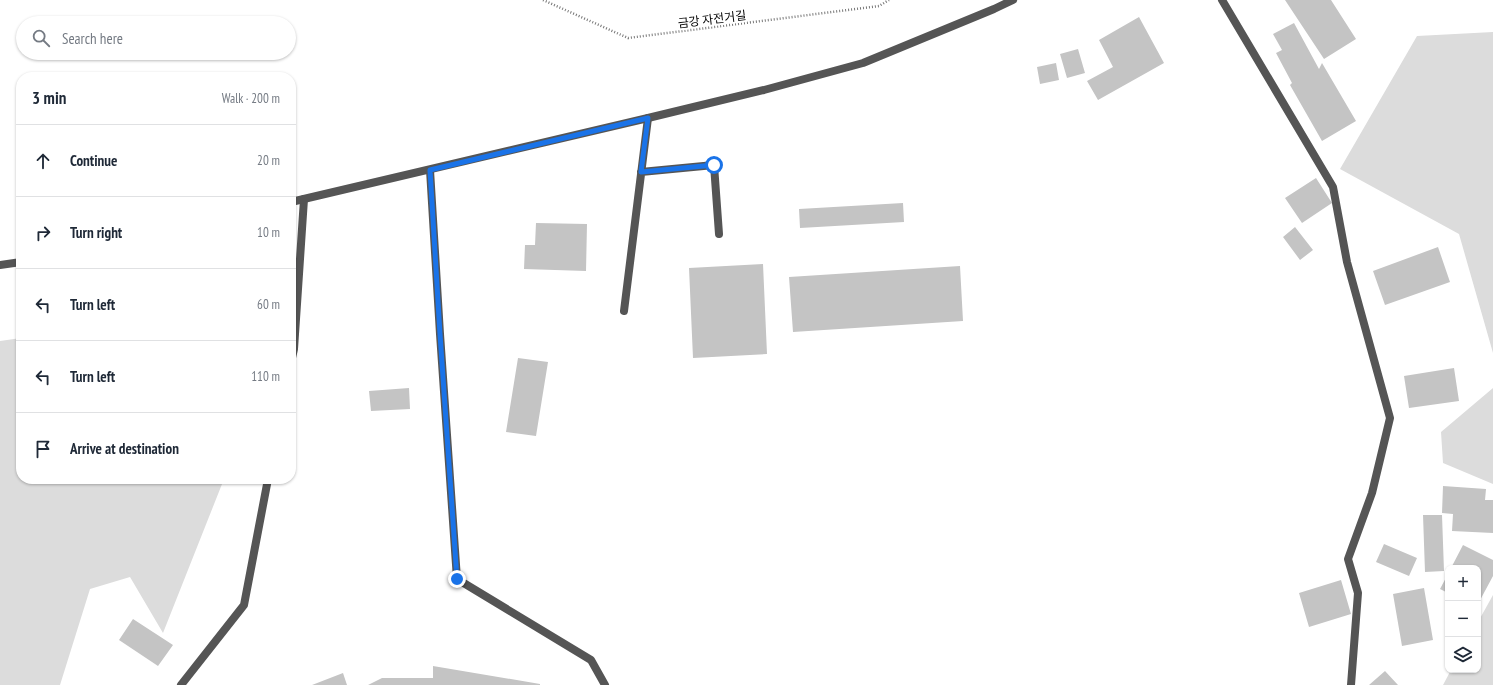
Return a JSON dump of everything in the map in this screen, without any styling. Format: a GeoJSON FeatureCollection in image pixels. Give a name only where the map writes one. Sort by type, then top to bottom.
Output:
{"type":"FeatureCollection","features":[{"type":"Feature","properties":{"kind":"street"},"geometry":{"type":"LineString","coordinates":[[296,201],[648,118],[863,64],[1013,0]]}},
{"type":"Feature","properties":{"kind":"street"},"geometry":{"type":"LineString","coordinates":[[1222,0],[1333,187],[1347,262],[1390,418],[1372,493],[1348,560],[1358,593],[1351,685]]}},
{"type":"Feature","properties":{"kind":"street"},"geometry":{"type":"LineString","coordinates":[[624,311],[648,118]]}},
{"type":"Feature","properties":{"kind":"street"},"geometry":{"type":"LineString","coordinates":[[641,172],[714,165],[719,234]]}},
{"type":"Feature","properties":{"kind":"street"},"geometry":{"type":"LineString","coordinates":[[430,170],[457,579],[590,660],[605,685]]}},
{"type":"Feature","properties":{"kind":"street"},"geometry":{"type":"LineString","coordinates":[[296,319],[304,199]]}},
{"type":"Feature","properties":{"kind":"street"},"geometry":{"type":"LineString","coordinates":[[0,265],[16,263]]}},
{"type":"Feature","properties":{"kind":"street"},"geometry":{"type":"LineString","coordinates":[[181,685],[244,605],[267,484]]}},
{"type":"Feature","properties":{"kind":"path","name":"금강 자전거길"},"geometry":{"type":"LineString","coordinates":[[543,0],[628,38],[879,6],[889,0]]}},
{"type":"Feature","properties":{"kind":"shaded area"},"geometry":{"type":"Polygon","coordinates":[[[1493,32],[1493,353],[1459,234],[1340,169],[1417,36],[1493,32]]]}},
{"type":"Feature","properties":{"kind":"shaded area"},"geometry":{"type":"Polygon","coordinates":[[[16,339],[16,484],[222,484],[163,633],[130,577],[90,589],[60,685],[0,685],[0,341],[16,339]]]}},
{"type":"Feature","properties":{"kind":"shaded area"},"geometry":{"type":"Polygon","coordinates":[[[1493,388],[1493,484],[1443,463],[1441,432],[1493,388]]]}},
{"type":"Feature","properties":{"kind":"shaded area"},"geometry":{"type":"Polygon","coordinates":[[[1493,595],[1493,685],[1443,685],[1449,673],[1481,673],[1481,617],[1493,595]]]}},
{"type":"Feature","properties":{"kind":"building"},"geometry":{"type":"Polygon","coordinates":[[[1285,0],[1331,0],[1356,39],[1324,59],[1285,0]]]}},
{"type":"Feature","properties":{"kind":"building"},"geometry":{"type":"Polygon","coordinates":[[[1139,17],[1164,63],[1098,100],[1087,81],[1113,67],[1099,40],[1139,17]]]}},
{"type":"Feature","properties":{"kind":"building"},"geometry":{"type":"Polygon","coordinates":[[[1294,23],[1319,69],[1322,63],[1356,121],[1322,141],[1290,85],[1292,83],[1276,53],[1282,50],[1273,34],[1294,23]]]}},
{"type":"Feature","properties":{"kind":"building"},"geometry":{"type":"Polygon","coordinates":[[[1078,49],[1085,73],[1067,78],[1060,54],[1078,49]]]}},
{"type":"Feature","properties":{"kind":"building"},"geometry":{"type":"Polygon","coordinates":[[[1056,63],[1059,80],[1040,84],[1037,67],[1056,63]]]}},
{"type":"Feature","properties":{"kind":"building"},"geometry":{"type":"Polygon","coordinates":[[[1316,178],[1332,203],[1302,223],[1285,198],[1316,178]]]}},
{"type":"Feature","properties":{"kind":"building"},"geometry":{"type":"Polygon","coordinates":[[[903,203],[904,222],[800,228],[799,209],[903,203]]]}},
{"type":"Feature","properties":{"kind":"building"},"geometry":{"type":"Polygon","coordinates":[[[536,223],[587,224],[586,271],[524,269],[525,245],[535,245],[536,223]]]}},
{"type":"Feature","properties":{"kind":"building"},"geometry":{"type":"Polygon","coordinates":[[[1295,227],[1313,250],[1300,260],[1283,237],[1295,227]]]}},
{"type":"Feature","properties":{"kind":"building"},"geometry":{"type":"Polygon","coordinates":[[[1438,247],[1450,282],[1385,305],[1373,271],[1438,247]]]}},
{"type":"Feature","properties":{"kind":"building"},"geometry":{"type":"Polygon","coordinates":[[[763,264],[767,354],[693,358],[689,268],[763,264]]]}},
{"type":"Feature","properties":{"kind":"building"},"geometry":{"type":"Polygon","coordinates":[[[960,266],[963,321],[793,332],[789,277],[960,266]]]}},
{"type":"Feature","properties":{"kind":"building"},"geometry":{"type":"Polygon","coordinates":[[[518,358],[548,362],[536,436],[506,432],[518,358]]]}},
{"type":"Feature","properties":{"kind":"building"},"geometry":{"type":"Polygon","coordinates":[[[1454,368],[1459,401],[1409,408],[1404,376],[1454,368]]]}},
{"type":"Feature","properties":{"kind":"building"},"geometry":{"type":"Polygon","coordinates":[[[409,388],[410,409],[371,411],[369,391],[409,388]]]}},
{"type":"Feature","properties":{"kind":"building"},"geometry":{"type":"Polygon","coordinates":[[[1443,486],[1486,489],[1485,500],[1493,500],[1493,533],[1452,531],[1453,514],[1442,513],[1443,486]]]}},
{"type":"Feature","properties":{"kind":"building"},"geometry":{"type":"Polygon","coordinates":[[[1423,515],[1442,515],[1444,571],[1425,572],[1423,515]]]}},
{"type":"Feature","properties":{"kind":"building"},"geometry":{"type":"Polygon","coordinates":[[[1384,544],[1417,558],[1409,576],[1376,562],[1384,544]]]}},
{"type":"Feature","properties":{"kind":"building"},"geometry":{"type":"Polygon","coordinates":[[[1463,545],[1493,560],[1493,576],[1481,598],[1481,565],[1453,565],[1463,545]]]}},
{"type":"Feature","properties":{"kind":"building"},"geometry":{"type":"Polygon","coordinates":[[[1341,580],[1351,614],[1309,627],[1299,593],[1341,580]]]}},
{"type":"Feature","properties":{"kind":"building"},"geometry":{"type":"Polygon","coordinates":[[[1445,580],[1445,592],[1440,589],[1445,580]]]}},
{"type":"Feature","properties":{"kind":"building"},"geometry":{"type":"Polygon","coordinates":[[[1424,588],[1433,640],[1402,646],[1393,594],[1424,588]]]}},
{"type":"Feature","properties":{"kind":"building"},"geometry":{"type":"Polygon","coordinates":[[[133,619],[173,645],[158,666],[119,640],[133,619]]]}},
{"type":"Feature","properties":{"kind":"building"},"geometry":{"type":"Polygon","coordinates":[[[433,666],[540,685],[368,685],[382,678],[433,678],[433,666]]]}},
{"type":"Feature","properties":{"kind":"building"},"geometry":{"type":"Polygon","coordinates":[[[1385,671],[1398,685],[1369,685],[1385,671]]]}},
{"type":"Feature","properties":{"kind":"building"},"geometry":{"type":"Polygon","coordinates":[[[343,673],[347,685],[312,685],[343,673]]]}},
{"type":"Feature","properties":{"kind":"route"},"geometry":{"type":"LineString","coordinates":[[457,579],[430,170],[648,118],[641,172],[714,165]]}}]}
